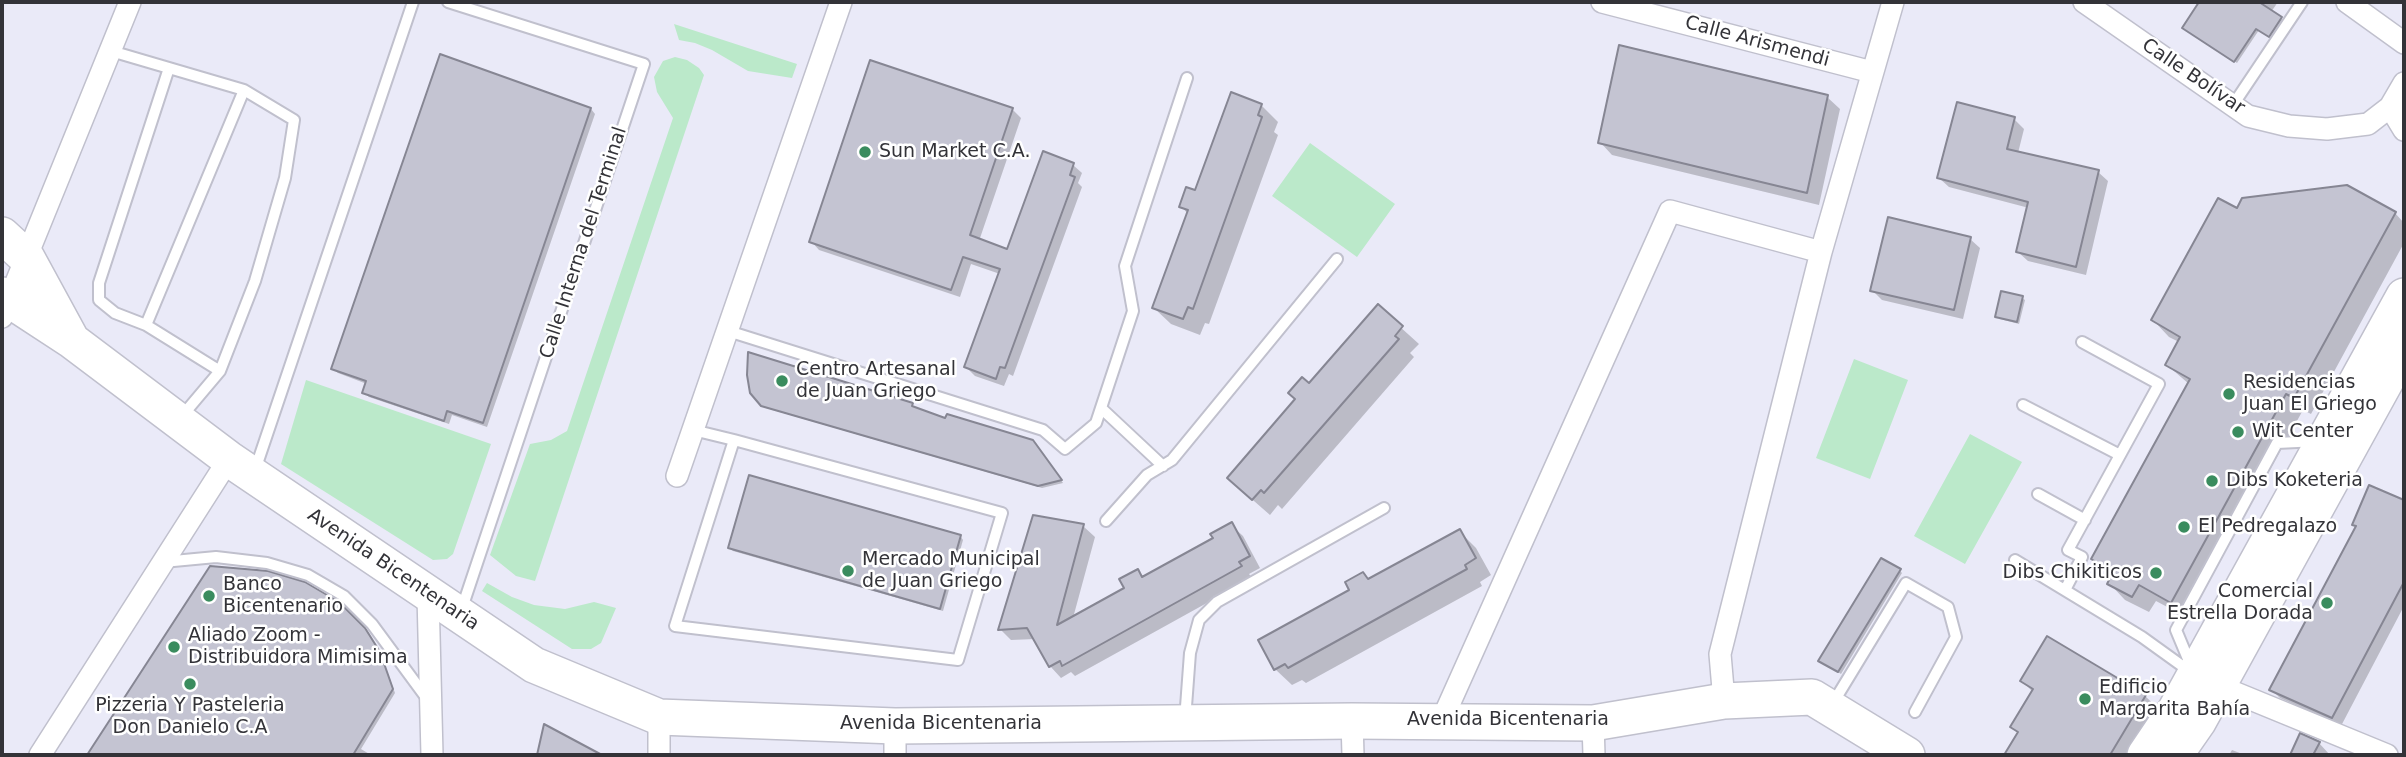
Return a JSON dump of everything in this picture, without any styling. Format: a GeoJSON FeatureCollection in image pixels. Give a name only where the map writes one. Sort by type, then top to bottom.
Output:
{"type":"FeatureCollection","features":[{"type":"Feature","properties":{"kind":"main road","name":"Avenida Bicentenaria"},"geometry":{"type":"LineString","coordinates":[[14,247],[71,340]]}},
{"type":"Feature","properties":{"kind":"main road"},"geometry":{"type":"LineString","coordinates":[[2175,755],[2206,680],[2324,441],[2404,296]]}},
{"type":"Feature","properties":{"kind":"main road","name":"Avenida Bicentenaria"},"geometry":{"type":"LineString","coordinates":[[4,304],[71,340],[241,468],[534,666],[659,717],[895,741],[1184,723],[1442,720],[1594,739],[1724,701],[1812,697],[1907,755]]}},
{"type":"Feature","properties":{"kind":"main road"},"geometry":{"type":"LineString","coordinates":[[2145,755],[2176,709],[2206,680],[2404,348]]}},
{"type":"Feature","properties":{"kind":"street"},"geometry":{"type":"LineString","coordinates":[[4,304],[14,247],[111,51],[130,2]]}},
{"type":"Feature","properties":{"kind":"street"},"geometry":{"type":"LineString","coordinates":[[677,476],[841,2]]}},
{"type":"Feature","properties":{"kind":"street","name":"Calle Arismendi"},"geometry":{"type":"LineString","coordinates":[[1602,2],[1872,72]]}},
{"type":"Feature","properties":{"kind":"street"},"geometry":{"type":"LineString","coordinates":[[1724,701],[1720,654],[1821,252],[1892,2]]}},
{"type":"Feature","properties":{"kind":"street","name":"Calle Bolívar"},"geometry":{"type":"LineString","coordinates":[[2084,2],[2248,116],[2289,126],[2326,129],[2368,124],[2390,107],[2404,83]]}},
{"type":"Feature","properties":{"kind":"street"},"geometry":{"type":"LineString","coordinates":[[2347,2],[2404,43]]}},
{"type":"Feature","properties":{"kind":"street"},"geometry":{"type":"LineString","coordinates":[[2390,107],[2404,130]]}},
{"type":"Feature","properties":{"kind":"street"},"geometry":{"type":"LineString","coordinates":[[1442,720],[1670,211],[1821,252]]}},
{"type":"Feature","properties":{"kind":"street"},"geometry":{"type":"LineString","coordinates":[[40,755],[163,562],[241,468]]}},
{"type":"Feature","properties":{"kind":"street"},"geometry":{"type":"LineString","coordinates":[[428,595],[432,755]]}},
{"type":"Feature","properties":{"kind":"street"},"geometry":{"type":"LineString","coordinates":[[2206,680],[2387,755]]}},
{"type":"Feature","properties":{"kind":"street"},"geometry":{"type":"LineString","coordinates":[[659,717],[659,755]]}},
{"type":"Feature","properties":{"kind":"street"},"geometry":{"type":"LineString","coordinates":[[1352,721],[1353,755]]}},
{"type":"Feature","properties":{"kind":"lane"},"geometry":{"type":"LineString","coordinates":[[241,468],[413,2]]}},
{"type":"Feature","properties":{"kind":"lane","name":"Calle Interna del Terminal"},"geometry":{"type":"LineString","coordinates":[[449,2],[644,64],[460,616]]}},
{"type":"Feature","properties":{"kind":"lane"},"geometry":{"type":"LineString","coordinates":[[2232,105],[2302,2]]}},
{"type":"Feature","properties":{"kind":"lane"},"geometry":{"type":"LineString","coordinates":[[111,51],[243,90],[295,120],[285,178],[259,268],[220,371],[178,421]]}},
{"type":"Feature","properties":{"kind":"lane"},"geometry":{"type":"LineString","coordinates":[[169,68],[99,283],[99,300],[115,313],[146,325],[220,371]]}},
{"type":"Feature","properties":{"kind":"lane"},"geometry":{"type":"LineString","coordinates":[[728,331],[1043,430],[1065,449],[1097,423],[1133,311],[1125,266],[1187,78]]}},
{"type":"Feature","properties":{"kind":"lane"},"geometry":{"type":"LineString","coordinates":[[146,325],[243,90]]}},
{"type":"Feature","properties":{"kind":"lane"},"geometry":{"type":"LineString","coordinates":[[1106,521],[1147,475],[1172,460],[1337,259]]}},
{"type":"Feature","properties":{"kind":"lane"},"geometry":{"type":"LineString","coordinates":[[2065,590],[2082,557],[2068,550],[2159,384],[2082,342]]}},
{"type":"Feature","properties":{"kind":"lane"},"geometry":{"type":"LineString","coordinates":[[2023,405],[2120,455]]}},
{"type":"Feature","properties":{"kind":"lane"},"geometry":{"type":"LineString","coordinates":[[1101,408],[1163,466]]}},
{"type":"Feature","properties":{"kind":"lane"},"geometry":{"type":"LineString","coordinates":[[693,430],[734,440],[1002,513],[958,660],[675,626],[734,440]]}},
{"type":"Feature","properties":{"kind":"lane"},"geometry":{"type":"LineString","coordinates":[[2038,494],[2085,520]]}},
{"type":"Feature","properties":{"kind":"lane"},"geometry":{"type":"LineString","coordinates":[[1184,723],[1190,653],[1199,620],[1217,602],[1384,508]]}},
{"type":"Feature","properties":{"kind":"lane"},"geometry":{"type":"LineString","coordinates":[[163,562],[216,557],[267,563],[308,575],[344,596],[372,624],[431,704]]}},
{"type":"Feature","properties":{"kind":"lane"},"geometry":{"type":"LineString","coordinates":[[2014,560],[2142,637],[2206,680]]}},
{"type":"Feature","properties":{"kind":"lane"},"geometry":{"type":"LineString","coordinates":[[1831,708],[1906,583],[1948,607],[1956,637],[1915,712]]}},
{"type":"Feature","properties":{"kind":"green space"},"geometry":{"type":"Polygon","coordinates":[[[674,24],[797,64],[792,78],[748,71],[712,50],[679,40],[674,24]]]}},
{"type":"Feature","properties":{"kind":"green space"},"geometry":{"type":"Polygon","coordinates":[[[675,57],[687,60],[704,75],[535,581],[516,576],[490,555],[530,444],[551,440],[567,431],[673,118],[657,92],[654,77],[663,61],[675,57]]]}},
{"type":"Feature","properties":{"kind":"green space"},"geometry":{"type":"Polygon","coordinates":[[[1310,143],[1395,204],[1357,257],[1272,196],[1310,143]]]}},
{"type":"Feature","properties":{"kind":"green space"},"geometry":{"type":"Polygon","coordinates":[[[1854,359],[1908,380],[1870,479],[1816,458],[1854,359]]]}},
{"type":"Feature","properties":{"kind":"green space"},"geometry":{"type":"Polygon","coordinates":[[[306,380],[491,444],[453,554],[447,559],[433,560],[281,464],[306,380]]]}},
{"type":"Feature","properties":{"kind":"green space"},"geometry":{"type":"Polygon","coordinates":[[[1970,434],[2022,462],[1965,564],[1914,536],[1970,434]]]}},
{"type":"Feature","properties":{"kind":"green space"},"geometry":{"type":"Polygon","coordinates":[[[487,583],[534,605],[565,609],[594,602],[616,608],[601,643],[591,649],[572,649],[482,591],[487,583]]]}},
{"type":"Feature","properties":{"kind":"building"},"geometry":{"type":"Polygon","coordinates":[[[2199,2],[2259,2],[2282,17],[2269,37],[2256,29],[2234,62],[2182,28],[2199,2]]]}},
{"type":"Feature","properties":{"kind":"building"},"geometry":{"type":"Polygon","coordinates":[[[1619,45],[1828,95],[1807,193],[1598,143],[1619,45]]]}},
{"type":"Feature","properties":{"kind":"building"},"geometry":{"type":"Polygon","coordinates":[[[440,54],[591,108],[483,423],[447,411],[444,421],[362,393],[366,381],[331,369],[440,54]]]}},
{"type":"Feature","properties":{"kind":"building"},"geometry":{"type":"Polygon","coordinates":[[[870,60],[1013,108],[970,235],[1007,249],[1043,151],[1074,163],[1070,175],[1075,177],[1005,368],[1000,367],[996,379],[964,367],[1000,269],[963,257],[951,290],[809,242],[870,60]]]}},
{"type":"Feature","properties":{"kind":"building"},"geometry":{"type":"Polygon","coordinates":[[[1231,92],[1262,104],[1258,115],[1262,117],[1193,309],[1188,307],[1183,319],[1152,308],[1188,210],[1179,207],[1186,187],[1195,190],[1231,92]]]}},
{"type":"Feature","properties":{"kind":"building"},"geometry":{"type":"Polygon","coordinates":[[[1957,102],[2015,117],[2007,149],[2099,170],[2076,267],[2016,252],[2028,202],[1937,178],[1957,102]]]}},
{"type":"Feature","properties":{"kind":"building","name":"Residencias Juan El Griego"},"geometry":{"type":"Polygon","coordinates":[[[2347,185],[2396,212],[2294,398],[2286,394],[2171,603],[2139,585],[2132,597],[2107,584],[2113,572],[2091,559],[2190,379],[2165,365],[2180,337],[2151,320],[2218,198],[2237,208],[2242,198],[2347,185]]]}},
{"type":"Feature","properties":{"kind":"building"},"geometry":{"type":"Polygon","coordinates":[[[1888,217],[1971,237],[1954,310],[1870,291],[1888,217]]]}},
{"type":"Feature","properties":{"kind":"building"},"geometry":{"type":"Polygon","coordinates":[[[2001,291],[2023,296],[2017,322],[1995,317],[2001,291]]]}},
{"type":"Feature","properties":{"kind":"building"},"geometry":{"type":"Polygon","coordinates":[[[1378,304],[1403,326],[1395,336],[1399,339],[1264,493],[1261,490],[1252,500],[1227,478],[1295,399],[1288,393],[1302,377],[1309,383],[1378,304]]]}},
{"type":"Feature","properties":{"kind":"building"},"geometry":{"type":"Polygon","coordinates":[[[748,352],[913,403],[912,406],[945,418],[947,414],[1033,440],[1062,480],[1038,486],[761,406],[750,393],[747,375],[748,352]]]}},
{"type":"Feature","properties":{"kind":"building"},"geometry":{"type":"Polygon","coordinates":[[[749,475],[961,535],[940,609],[728,548],[749,475]]]}},
{"type":"Feature","properties":{"kind":"building"},"geometry":{"type":"Polygon","coordinates":[[[2369,485],[2404,500],[2404,582],[2332,718],[2269,690],[2356,526],[2352,525],[2369,485]]]}},
{"type":"Feature","properties":{"kind":"building"},"geometry":{"type":"Polygon","coordinates":[[[1033,515],[1084,524],[1057,625],[1124,588],[1119,579],[1138,569],[1142,577],[1213,538],[1210,534],[1232,522],[1250,556],[1239,562],[1242,566],[1062,666],[1060,661],[1049,667],[1027,628],[998,630],[1033,515]]]}},
{"type":"Feature","properties":{"kind":"building"},"geometry":{"type":"Polygon","coordinates":[[[1460,529],[1476,558],[1465,565],[1467,569],[1288,668],[1285,664],[1274,670],[1258,640],[1349,590],[1345,582],[1363,572],[1368,579],[1460,529]]]}},
{"type":"Feature","properties":{"kind":"building"},"geometry":{"type":"Polygon","coordinates":[[[1881,558],[1901,569],[1838,672],[1818,661],[1881,558]]]}},
{"type":"Feature","properties":{"kind":"building"},"geometry":{"type":"Polygon","coordinates":[[[210,566],[268,571],[305,582],[339,602],[365,628],[380,652],[393,689],[353,755],[87,755],[210,566]]]}},
{"type":"Feature","properties":{"kind":"building","name":"Edificio Margarita Bahía"},"geometry":{"type":"Polygon","coordinates":[[[2047,636],[2146,695],[2110,755],[2004,755],[2018,732],[2010,727],[2033,689],[2020,681],[2047,636]]]}},
{"type":"Feature","properties":{"kind":"building"},"geometry":{"type":"Polygon","coordinates":[[[544,724],[602,755],[537,755],[544,724]]]}},
{"type":"Feature","properties":{"kind":"building"},"geometry":{"type":"Polygon","coordinates":[[[2300,733],[2320,742],[2313,755],[2290,755],[2300,733]]]}},
{"type":"Feature","properties":{"kind":"place","name":"Sun Market C.A."},"geometry":{"type":"Point","coordinates":[865,152]}},
{"type":"Feature","properties":{"kind":"place","name":"Centro Artesanal de Juan Griego"},"geometry":{"type":"Point","coordinates":[782,381]}},
{"type":"Feature","properties":{"kind":"place","name":"Residencias Juan El Griego"},"geometry":{"type":"Point","coordinates":[2229,394]}},
{"type":"Feature","properties":{"kind":"place","name":"Wit Center"},"geometry":{"type":"Point","coordinates":[2238,432]}},
{"type":"Feature","properties":{"kind":"place","name":"Dibs Koketeria"},"geometry":{"type":"Point","coordinates":[2212,481]}},
{"type":"Feature","properties":{"kind":"place","name":"El Pedregalazo"},"geometry":{"type":"Point","coordinates":[2184,527]}},
{"type":"Feature","properties":{"kind":"place","name":"Mercado Municipal de Juan Griego"},"geometry":{"type":"Point","coordinates":[848,571]}},
{"type":"Feature","properties":{"kind":"place","name":"Dibs Chikiticos"},"geometry":{"type":"Point","coordinates":[2156,573]}},
{"type":"Feature","properties":{"kind":"place","name":"Banco Bicentenario"},"geometry":{"type":"Point","coordinates":[209,596]}},
{"type":"Feature","properties":{"kind":"place","name":"Comercial Estrella Dorada"},"geometry":{"type":"Point","coordinates":[2327,603]}},
{"type":"Feature","properties":{"kind":"place","name":"Aliado Zoom - Distribuidora Mimisima"},"geometry":{"type":"Point","coordinates":[174,647]}},
{"type":"Feature","properties":{"kind":"place","name":"Pizzeria Y Pasteleria Don Danielo C.A"},"geometry":{"type":"Point","coordinates":[190,684]}},
{"type":"Feature","properties":{"kind":"place","name":"Edificio Margarita Bahía"},"geometry":{"type":"Point","coordinates":[2085,699]}}]}
